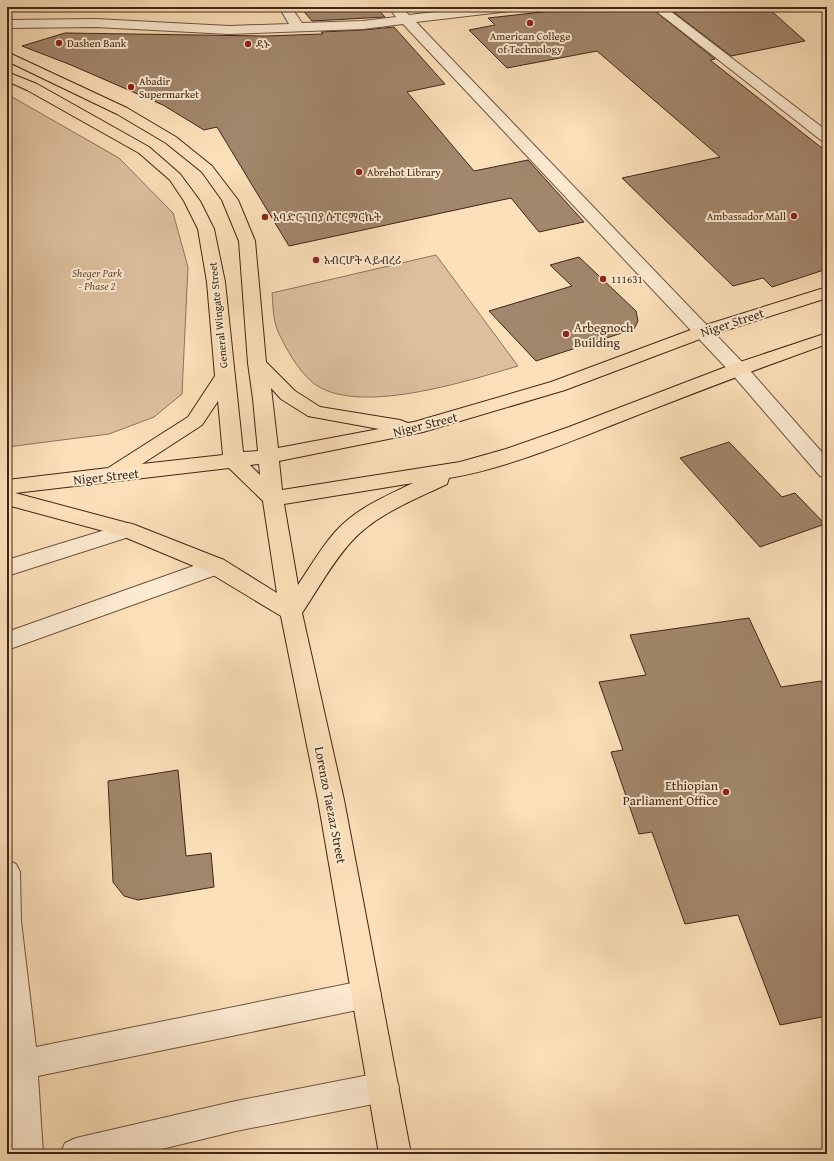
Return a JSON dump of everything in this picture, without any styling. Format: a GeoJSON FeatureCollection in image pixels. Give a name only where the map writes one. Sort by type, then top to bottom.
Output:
{"type":"FeatureCollection","features":[{"type":"Feature","properties":{"kind":"main road"},"geometry":{"type":"LineString","coordinates":[[7,56],[122,111],[171,140],[207,169],[230,200],[247,241],[257,363],[270,456]]}},
{"type":"Feature","properties":{"kind":"main road","name":"General Wingate Street"},"geometry":{"type":"LineString","coordinates":[[7,76],[38,90],[144,150],[175,177],[192,201],[206,229],[216,282],[234,461]]}},
{"type":"Feature","properties":{"kind":"main road"},"geometry":{"type":"LineString","coordinates":[[144,150],[171,140]]}},
{"type":"Feature","properties":{"kind":"main road","name":"Niger Street"},"geometry":{"type":"LineString","coordinates":[[7,487],[270,456],[416,428],[558,386],[702,332],[827,292]]}},
{"type":"Feature","properties":{"kind":"main road"},"geometry":{"type":"LineString","coordinates":[[234,461],[273,499],[460,469],[513,454],[576,432],[738,369],[827,338]]}},
{"type":"Feature","properties":{"kind":"main road"},"geometry":{"type":"LineString","coordinates":[[257,363],[288,395],[315,412],[416,428]]}},
{"type":"Feature","properties":{"kind":"main road"},"geometry":{"type":"LineString","coordinates":[[112,475],[195,421],[225,375]]}},
{"type":"Feature","properties":{"kind":"main road","name":"Lorenzo Taezaz Street"},"geometry":{"type":"LineString","coordinates":[[270,456],[273,499],[291,612],[331,800],[395,1154]]}},
{"type":"Feature","properties":{"kind":"main road"},"geometry":{"type":"LineString","coordinates":[[7,498],[128,530],[216,566],[291,612],[344,537],[357,525],[391,503],[460,469]]}},
{"type":"Feature","properties":{"kind":"street"},"geometry":{"type":"LineString","coordinates":[[285,7],[298,27]]}},
{"type":"Feature","properties":{"kind":"street"},"geometry":{"type":"LineString","coordinates":[[394,7],[738,369],[827,471]]}},
{"type":"Feature","properties":{"kind":"street"},"geometry":{"type":"LineString","coordinates":[[7,24],[96,23],[229,30],[363,25],[511,7]]}},
{"type":"Feature","properties":{"kind":"street"},"geometry":{"type":"LineString","coordinates":[[656,7],[827,138]]}},
{"type":"Feature","properties":{"kind":"street"},"geometry":{"type":"LineString","coordinates":[[7,568],[128,530]]}},
{"type":"Feature","properties":{"kind":"street"},"geometry":{"type":"LineString","coordinates":[[7,641],[216,566]]}},
{"type":"Feature","properties":{"kind":"street"},"geometry":{"type":"LineString","coordinates":[[7,872],[7,919],[23,1064],[27,1154]]}},
{"type":"Feature","properties":{"kind":"street"},"geometry":{"type":"LineString","coordinates":[[23,1064],[367,994]]}},
{"type":"Feature","properties":{"kind":"street"},"geometry":{"type":"LineString","coordinates":[[76,1154],[236,1116],[384,1087]]}},
{"type":"Feature","properties":{"kind":"green space","name":"Sheger Park - Phase 2"},"geometry":{"type":"Polygon","coordinates":[[[7,94],[119,158],[173,213],[188,267],[182,394],[154,417],[109,434],[7,447],[7,94]]]}},
{"type":"Feature","properties":{"kind":"green space"},"geometry":{"type":"Polygon","coordinates":[[[436,255],[518,366],[443,387],[413,393],[383,396],[356,397],[331,392],[312,382],[307,377],[283,343],[277,329],[272,293],[436,255]]]}},
{"type":"Feature","properties":{"kind":"building"},"geometry":{"type":"Polygon","coordinates":[[[300,7],[376,7],[385,17],[312,21],[300,7]]]}},
{"type":"Feature","properties":{"kind":"building"},"geometry":{"type":"Polygon","coordinates":[[[588,7],[650,7],[715,59],[710,60],[827,152],[827,269],[772,287],[763,278],[733,286],[622,178],[720,157],[597,51],[507,68],[469,30],[495,25],[488,18],[588,7]]]}},
{"type":"Feature","properties":{"kind":"building"},"geometry":{"type":"Polygon","coordinates":[[[667,7],[767,7],[805,41],[731,56],[667,7]]]}},
{"type":"Feature","properties":{"kind":"building"},"geometry":{"type":"Polygon","coordinates":[[[394,27],[445,84],[407,92],[474,171],[528,160],[584,222],[539,232],[511,198],[289,246],[217,127],[204,130],[163,105],[71,65],[22,46],[65,33],[265,36],[323,34],[321,32],[394,27]]]}},
{"type":"Feature","properties":{"kind":"building"},"geometry":{"type":"Polygon","coordinates":[[[579,257],[636,311],[638,321],[634,329],[536,361],[489,311],[572,286],[550,265],[579,257]]]}},
{"type":"Feature","properties":{"kind":"building"},"geometry":{"type":"Polygon","coordinates":[[[729,442],[782,497],[795,493],[825,524],[760,547],[680,458],[729,442]]]}},
{"type":"Feature","properties":{"kind":"building","name":"Ethiopian Parliament Office"},"geometry":{"type":"Polygon","coordinates":[[[749,618],[781,687],[821,681],[827,692],[827,1016],[780,1025],[738,915],[685,924],[652,832],[639,834],[611,752],[623,750],[599,682],[646,675],[630,635],[749,618]]]}},
{"type":"Feature","properties":{"kind":"building"},"geometry":{"type":"Polygon","coordinates":[[[178,770],[186,856],[211,853],[214,887],[138,900],[124,896],[113,882],[108,781],[178,770]]]}},
{"type":"Feature","properties":{"kind":"place","name":"American College of Technology"},"geometry":{"type":"Point","coordinates":[530,23]}},
{"type":"Feature","properties":{"kind":"place","name":"Dashen Bank"},"geometry":{"type":"Point","coordinates":[59,43]}},
{"type":"Feature","properties":{"kind":"place","name":"ዳኑ"},"geometry":{"type":"Point","coordinates":[248,44]}},
{"type":"Feature","properties":{"kind":"place","name":"Abadir Supermarket"},"geometry":{"type":"Point","coordinates":[131,87]}},
{"type":"Feature","properties":{"kind":"place","name":"Abrehot Library"},"geometry":{"type":"Point","coordinates":[359,172]}},
{"type":"Feature","properties":{"kind":"place","name":"Ambassador Mall"},"geometry":{"type":"Point","coordinates":[794,216]}},
{"type":"Feature","properties":{"kind":"place","name":"አባድር ገበያ ሱፐርማርኬት"},"geometry":{"type":"Point","coordinates":[265,217]}},
{"type":"Feature","properties":{"kind":"place","name":"አብርሆት ላይብረሪ"},"geometry":{"type":"Point","coordinates":[316,260]}},
{"type":"Feature","properties":{"kind":"place","name":"111631"},"geometry":{"type":"Point","coordinates":[603,279]}},
{"type":"Feature","properties":{"kind":"place","name":"Arbegnoch Building"},"geometry":{"type":"Point","coordinates":[566,334]}},
{"type":"Feature","properties":{"kind":"place","name":"Ethiopian Parliament Office"},"geometry":{"type":"Point","coordinates":[726,792]}}]}
